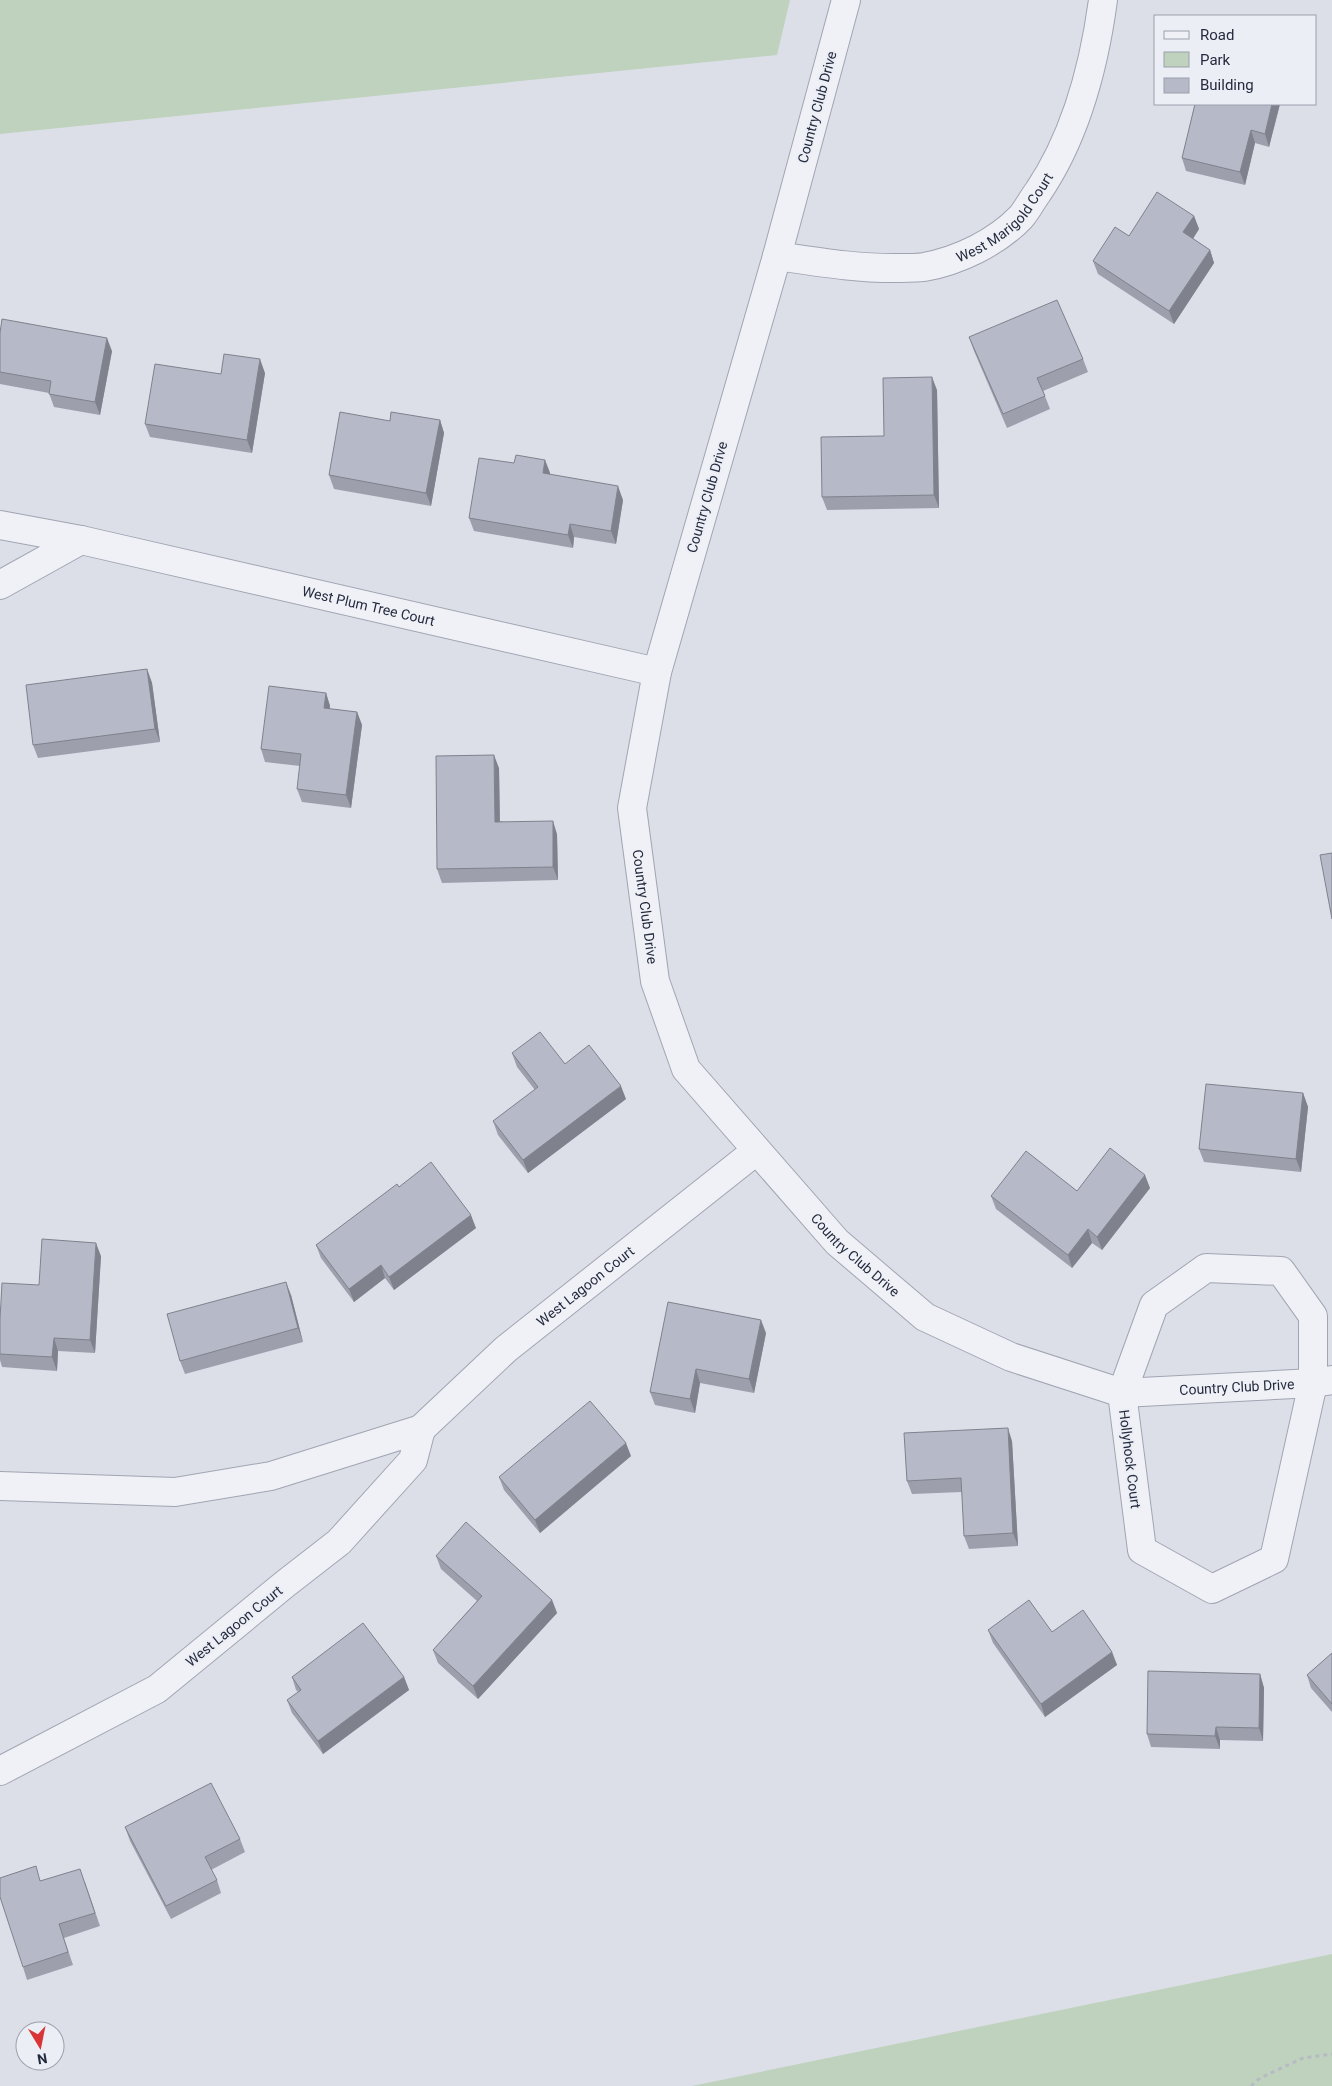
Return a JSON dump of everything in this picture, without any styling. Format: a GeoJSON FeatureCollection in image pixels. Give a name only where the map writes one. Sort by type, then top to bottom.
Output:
{"type":"FeatureCollection","features":[{"type":"Feature","properties":{"kind":"street","name":"Country Club Drive"},"geometry":{"type":"LineString","coordinates":[[846,0],[777,256],[657,672],[632,808],[655,981],[686,1069],[837,1242],[925,1317],[1011,1357],[1122,1393],[1323,1382]]}},
{"type":"Feature","properties":{"kind":"street","name":"West Marigold Court"},"geometry":{"type":"LineString","coordinates":[[777,256],[884,268],[924,267],[968,254],[1003,232],[1021,217],[1042,186],[1052,171],[1071,131],[1097,44],[1103,0]]}},
{"type":"Feature","properties":{"kind":"street","name":"West Plum Tree Court"},"geometry":{"type":"LineString","coordinates":[[0,525],[81,540],[657,672]]}},
{"type":"Feature","properties":{"kind":"street"},"geometry":{"type":"LineString","coordinates":[[0,585],[81,540]]}},
{"type":"Feature","properties":{"kind":"street","name":"West Lagoon Court"},"geometry":{"type":"LineString","coordinates":[[0,1486],[174,1492],[270,1476],[421,1429],[506,1349],[756,1151]]}},
{"type":"Feature","properties":{"kind":"street","name":"Hollyhock Court"},"geometry":{"type":"LineString","coordinates":[[1206,1268],[1282,1271],[1313,1316],[1323,1382],[1274,1559],[1212,1590],[1142,1550],[1122,1393],[1154,1305],[1206,1268]]}},
{"type":"Feature","properties":{"kind":"street","name":"West Lagoon Court"},"geometry":{"type":"LineString","coordinates":[[0,1771],[157,1689],[284,1584],[339,1542],[413,1460],[421,1429]]}},
{"type":"Feature","properties":{"kind":"path"},"geometry":{"type":"LineString","coordinates":[[1251,2086],[1260,2078],[1303,2058],[1332,2054]]}},
{"type":"Feature","properties":{"kind":"green space"},"geometry":{"type":"Polygon","coordinates":[[[0,0],[790,0],[777,55],[0,134],[0,0]]]}},
{"type":"Feature","properties":{"kind":"green space"},"geometry":{"type":"Polygon","coordinates":[[[1332,1954],[1332,2086],[692,2086],[1332,1954]]]}},
{"type":"Feature","properties":{"kind":"building"},"geometry":{"type":"Polygon","coordinates":[[[1195,105],[1272,105],[1265,134],[1251,130],[1240,172],[1182,158],[1195,105]]]}},
{"type":"Feature","properties":{"kind":"building"},"geometry":{"type":"Polygon","coordinates":[[[1157,192],[1194,216],[1183,232],[1210,250],[1169,311],[1093,261],[1115,227],[1129,236],[1157,192]]]}},
{"type":"Feature","properties":{"kind":"building"},"geometry":{"type":"Polygon","coordinates":[[[1057,300],[1083,359],[1037,378],[1045,396],[1003,414],[969,337],[1057,300]]]}},
{"type":"Feature","properties":{"kind":"building"},"geometry":{"type":"Polygon","coordinates":[[[2,319],[107,338],[95,402],[49,394],[51,381],[0,372],[2,319]]]}},
{"type":"Feature","properties":{"kind":"building"},"geometry":{"type":"Polygon","coordinates":[[[224,354],[260,359],[247,440],[145,424],[155,364],[221,374],[224,354]]]}},
{"type":"Feature","properties":{"kind":"building"},"geometry":{"type":"Polygon","coordinates":[[[932,377],[934,495],[822,497],[821,437],[884,436],[883,378],[932,377]]]}},
{"type":"Feature","properties":{"kind":"building"},"geometry":{"type":"Polygon","coordinates":[[[340,412],[390,421],[391,412],[440,420],[426,493],[329,475],[340,412]]]}},
{"type":"Feature","properties":{"kind":"building"},"geometry":{"type":"Polygon","coordinates":[[[516,455],[545,460],[543,473],[618,486],[611,531],[570,524],[568,535],[469,518],[479,458],[514,463],[516,455]]]}},
{"type":"Feature","properties":{"kind":"building"},"geometry":{"type":"Polygon","coordinates":[[[147,669],[155,729],[33,745],[26,685],[147,669]]]}},
{"type":"Feature","properties":{"kind":"building"},"geometry":{"type":"Polygon","coordinates":[[[269,686],[326,693],[324,708],[357,712],[346,795],[297,789],[301,754],[261,749],[269,686]]]}},
{"type":"Feature","properties":{"kind":"building"},"geometry":{"type":"Polygon","coordinates":[[[494,755],[495,822],[553,821],[553,867],[437,869],[436,756],[494,755]]]}},
{"type":"Feature","properties":{"kind":"building"},"geometry":{"type":"Polygon","coordinates":[[[1332,853],[1332,919],[1320,855],[1332,853]]]}},
{"type":"Feature","properties":{"kind":"building"},"geometry":{"type":"Polygon","coordinates":[[[540,1032],[565,1064],[589,1045],[621,1086],[523,1160],[493,1121],[538,1087],[512,1053],[540,1032]]]}},
{"type":"Feature","properties":{"kind":"building"},"geometry":{"type":"Polygon","coordinates":[[[1206,1084],[1303,1093],[1296,1159],[1199,1149],[1206,1084]]]}},
{"type":"Feature","properties":{"kind":"building"},"geometry":{"type":"Polygon","coordinates":[[[1110,1148],[1145,1175],[1097,1237],[1088,1229],[1068,1255],[991,1196],[1026,1151],[1077,1191],[1110,1148]]]}},
{"type":"Feature","properties":{"kind":"building"},"geometry":{"type":"Polygon","coordinates":[[[431,1162],[471,1215],[389,1277],[381,1265],[349,1289],[316,1245],[397,1184],[399,1187],[431,1162]]]}},
{"type":"Feature","properties":{"kind":"building"},"geometry":{"type":"Polygon","coordinates":[[[42,1239],[96,1243],[90,1340],[54,1338],[52,1357],[0,1354],[2,1283],[39,1285],[42,1239]]]}},
{"type":"Feature","properties":{"kind":"building"},"geometry":{"type":"Polygon","coordinates":[[[286,1282],[298,1328],[180,1361],[167,1314],[286,1282]]]}},
{"type":"Feature","properties":{"kind":"building"},"geometry":{"type":"Polygon","coordinates":[[[668,1302],[761,1320],[749,1379],[696,1369],[690,1399],[650,1392],[668,1302]]]}},
{"type":"Feature","properties":{"kind":"building"},"geometry":{"type":"Polygon","coordinates":[[[590,1401],[626,1443],[535,1520],[499,1477],[590,1401]]]}},
{"type":"Feature","properties":{"kind":"building"},"geometry":{"type":"Polygon","coordinates":[[[1008,1428],[1013,1533],[964,1536],[961,1478],[907,1481],[904,1433],[1008,1428]]]}},
{"type":"Feature","properties":{"kind":"building"},"geometry":{"type":"Polygon","coordinates":[[[466,1522],[552,1600],[473,1686],[433,1650],[482,1596],[436,1556],[466,1522]]]}},
{"type":"Feature","properties":{"kind":"building"},"geometry":{"type":"Polygon","coordinates":[[[1029,1600],[1052,1632],[1083,1610],[1112,1652],[1041,1704],[988,1630],[1029,1600]]]}},
{"type":"Feature","properties":{"kind":"building"},"geometry":{"type":"Polygon","coordinates":[[[363,1623],[404,1677],[318,1741],[287,1700],[301,1690],[292,1677],[363,1623]]]}},
{"type":"Feature","properties":{"kind":"building"},"geometry":{"type":"Polygon","coordinates":[[[1332,1653],[1332,1704],[1307,1675],[1332,1653]]]}},
{"type":"Feature","properties":{"kind":"building"},"geometry":{"type":"Polygon","coordinates":[[[1148,1671],[1260,1674],[1259,1728],[1216,1727],[1215,1736],[1147,1734],[1148,1671]]]}},
{"type":"Feature","properties":{"kind":"building"},"geometry":{"type":"Polygon","coordinates":[[[211,1783],[240,1839],[205,1857],[217,1880],[166,1906],[125,1827],[211,1783]]]}},
{"type":"Feature","properties":{"kind":"building"},"geometry":{"type":"Polygon","coordinates":[[[36,1866],[40,1881],[80,1869],[95,1913],[59,1924],[68,1952],[23,1967],[0,1897],[0,1878],[36,1866]]]}}]}
